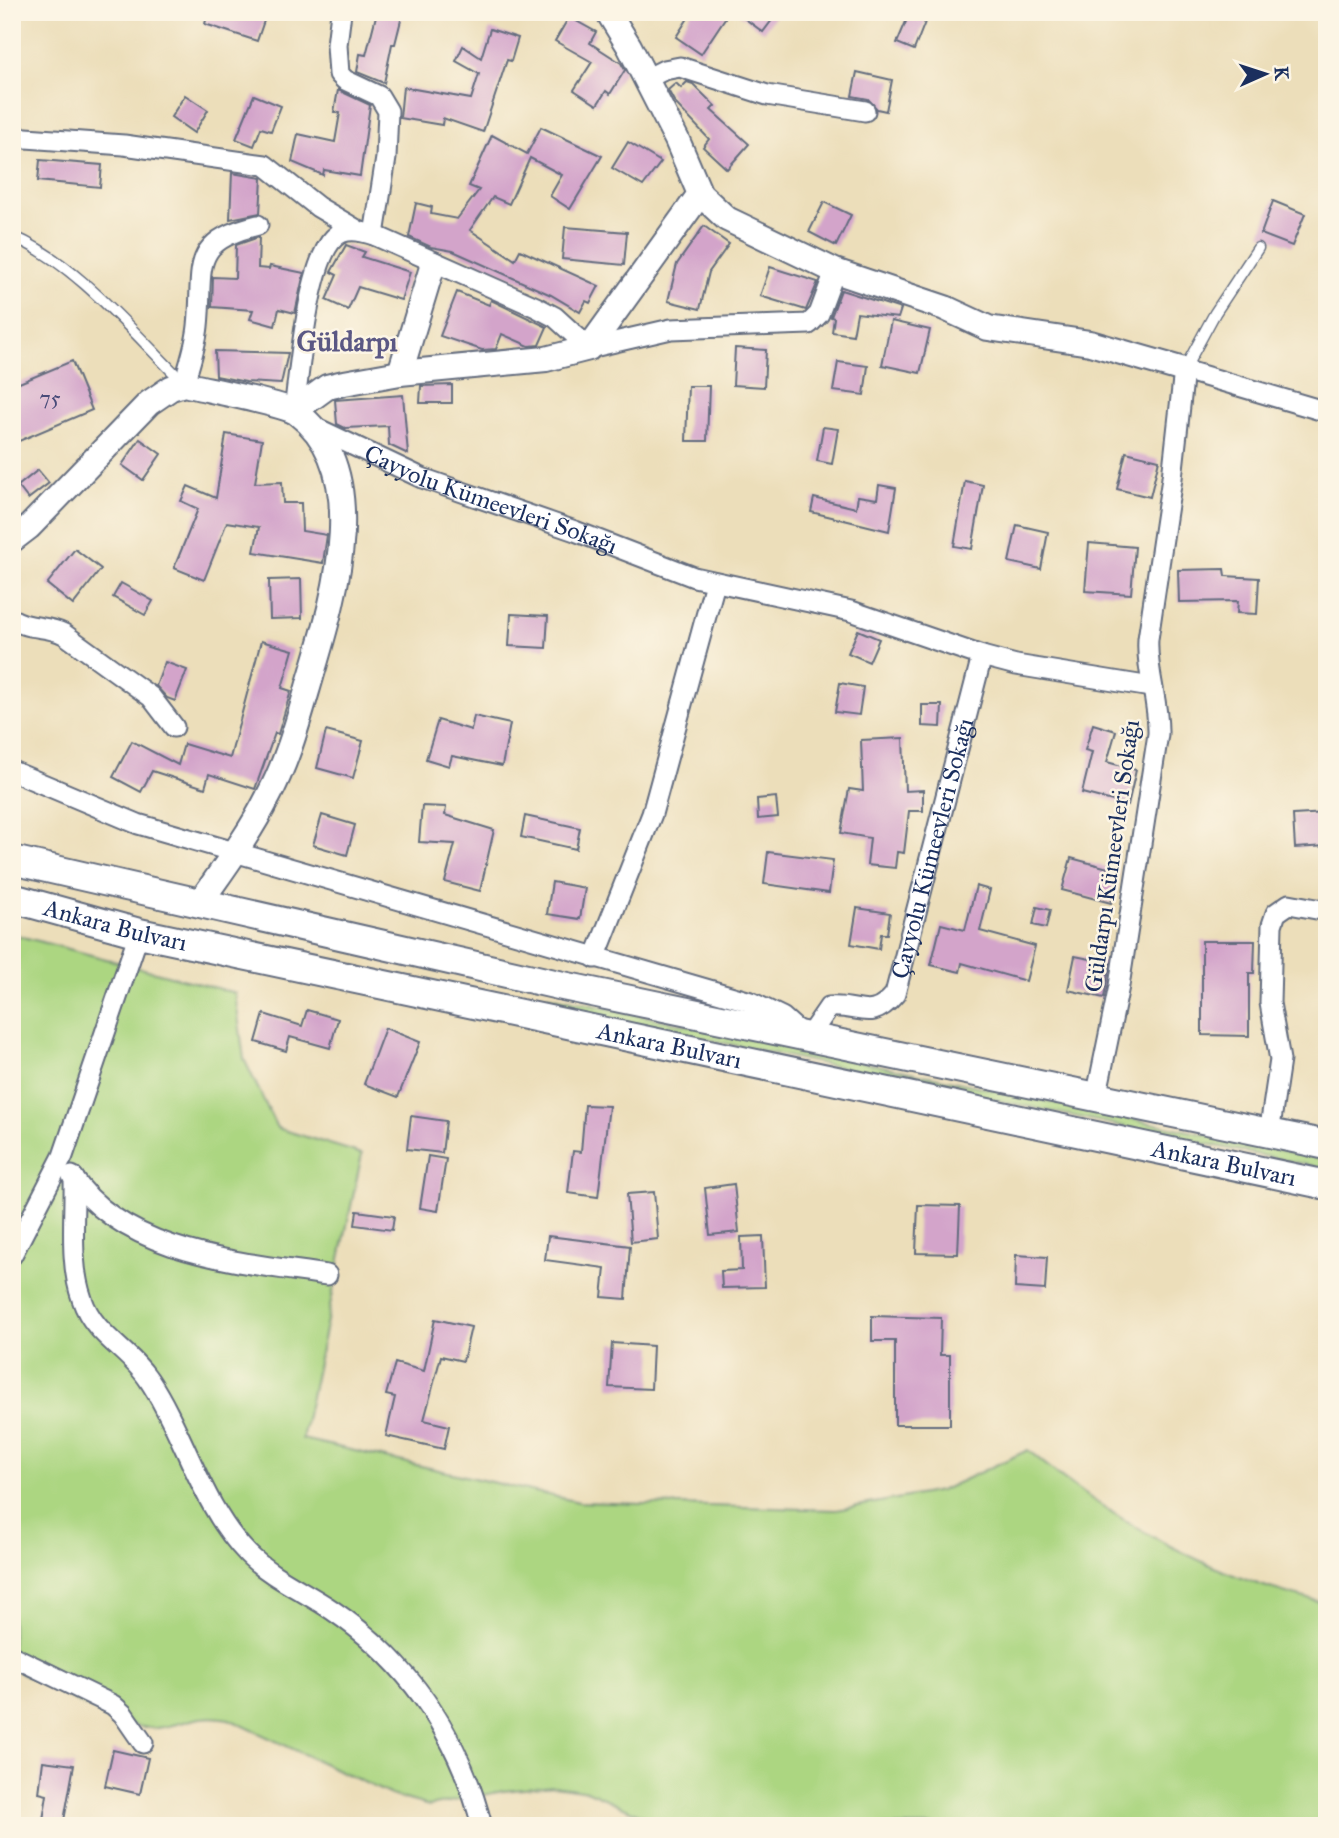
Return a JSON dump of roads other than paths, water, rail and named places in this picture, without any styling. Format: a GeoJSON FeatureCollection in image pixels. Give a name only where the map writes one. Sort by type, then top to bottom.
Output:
{"type":"FeatureCollection","features":[{"type":"Feature","properties":{"kind":"main road","name":"Ankara Bulvarı"},"geometry":{"type":"LineString","coordinates":[[12,860],[807,1039],[1327,1145]]}},
{"type":"Feature","properties":{"kind":"main road","name":"Ankara Bulvarı"},"geometry":{"type":"LineString","coordinates":[[12,898],[139,933],[1327,1185]]}},
{"type":"Feature","properties":{"kind":"main road"},"geometry":{"type":"LineString","coordinates":[[139,933],[199,904]]}},
{"type":"Feature","properties":{"kind":"street"},"geometry":{"type":"LineString","coordinates":[[341,12],[337,45],[339,74],[345,80],[379,96],[388,111],[386,158],[366,232]]}},
{"type":"Feature","properties":{"kind":"street"},"geometry":{"type":"LineString","coordinates":[[608,12],[646,79],[700,194],[727,219],[835,271],[1005,332],[1078,341],[1327,412]]}},
{"type":"Feature","properties":{"kind":"street"},"geometry":{"type":"LineString","coordinates":[[646,79],[664,70],[680,67],[775,97],[865,110]]}},
{"type":"Feature","properties":{"kind":"street"},"geometry":{"type":"LineString","coordinates":[[12,137],[124,145],[265,165],[318,207],[433,264],[555,317],[589,348]]}},
{"type":"Feature","properties":{"kind":"street"},"geometry":{"type":"LineString","coordinates":[[589,348],[700,194]]}},
{"type":"Feature","properties":{"kind":"street"},"geometry":{"type":"LineString","coordinates":[[21,530],[149,403],[171,387],[184,384],[195,341],[198,281],[204,258],[221,239],[258,225]]}},
{"type":"Feature","properties":{"kind":"street"},"geometry":{"type":"LineString","coordinates":[[301,417],[311,298],[323,257],[334,238],[366,232]]}},
{"type":"Feature","properties":{"kind":"street"},"geometry":{"type":"LineString","coordinates":[[400,373],[433,264]]}},
{"type":"Feature","properties":{"kind":"street"},"geometry":{"type":"LineString","coordinates":[[301,417],[327,387],[400,373],[518,363],[671,329],[809,324],[819,314],[835,271]]}},
{"type":"Feature","properties":{"kind":"street","name":"Güldarpı Kümeevleri Sokağı"},"geometry":{"type":"LineString","coordinates":[[1096,1098],[1119,986],[1158,734],[1157,705],[1146,664],[1150,609],[1172,478],[1184,370]]}},
{"type":"Feature","properties":{"kind":"street","name":"Çayyolu Kümeevleri Sokağı"},"geometry":{"type":"LineString","coordinates":[[184,384],[301,417],[422,478],[715,583],[851,611],[982,656],[1055,673],[1151,687]]}},
{"type":"Feature","properties":{"kind":"street","name":"Çayyolu Kümeevleri Sokağı"},"geometry":{"type":"LineString","coordinates":[[199,904],[256,818],[281,768],[305,696],[337,579],[342,528],[338,486],[327,452],[301,417]]}},
{"type":"Feature","properties":{"kind":"street"},"geometry":{"type":"LineString","coordinates":[[595,958],[652,814],[715,583]]}},
{"type":"Feature","properties":{"kind":"street"},"geometry":{"type":"LineString","coordinates":[[12,619],[25,626],[48,628],[64,634],[151,696],[174,727]]}},
{"type":"Feature","properties":{"kind":"street","name":"Çayyolu Kümeevleri Sokağı"},"geometry":{"type":"LineString","coordinates":[[807,1039],[830,1007],[873,1011],[881,1009],[895,994],[982,656]]}},
{"type":"Feature","properties":{"kind":"street"},"geometry":{"type":"LineString","coordinates":[[12,771],[104,813],[751,1002],[782,1017],[807,1039]]}},
{"type":"Feature","properties":{"kind":"street"},"geometry":{"type":"LineString","coordinates":[[1269,1134],[1280,1060],[1270,1003],[1272,925],[1276,913],[1289,904],[1327,911]]}},
{"type":"Feature","properties":{"kind":"street"},"geometry":{"type":"LineString","coordinates":[[14,1248],[62,1156],[139,933]]}},
{"type":"Feature","properties":{"kind":"street"},"geometry":{"type":"LineString","coordinates":[[62,1156],[74,1178],[111,1216],[183,1249],[327,1275]]}},
{"type":"Feature","properties":{"kind":"street"},"geometry":{"type":"LineString","coordinates":[[74,1178],[76,1272],[87,1314],[103,1335],[148,1378],[223,1521],[250,1556],[360,1630],[408,1675],[448,1736],[474,1794],[482,1826]]}},
{"type":"Feature","properties":{"kind":"street"},"geometry":{"type":"LineString","coordinates":[[12,1656],[113,1704],[144,1743]]}},
{"type":"Feature","properties":{"kind":"lane"},"geometry":{"type":"LineString","coordinates":[[12,236],[33,244],[85,286],[184,384]]}},
{"type":"Feature","properties":{"kind":"lane"},"geometry":{"type":"LineString","coordinates":[[1184,370],[1209,323],[1258,248]]}},
{"type":"Feature","properties":{"kind":"district","name":"Güldarpı"},"geometry":{"type":"Point","coordinates":[347,341]}}]}
